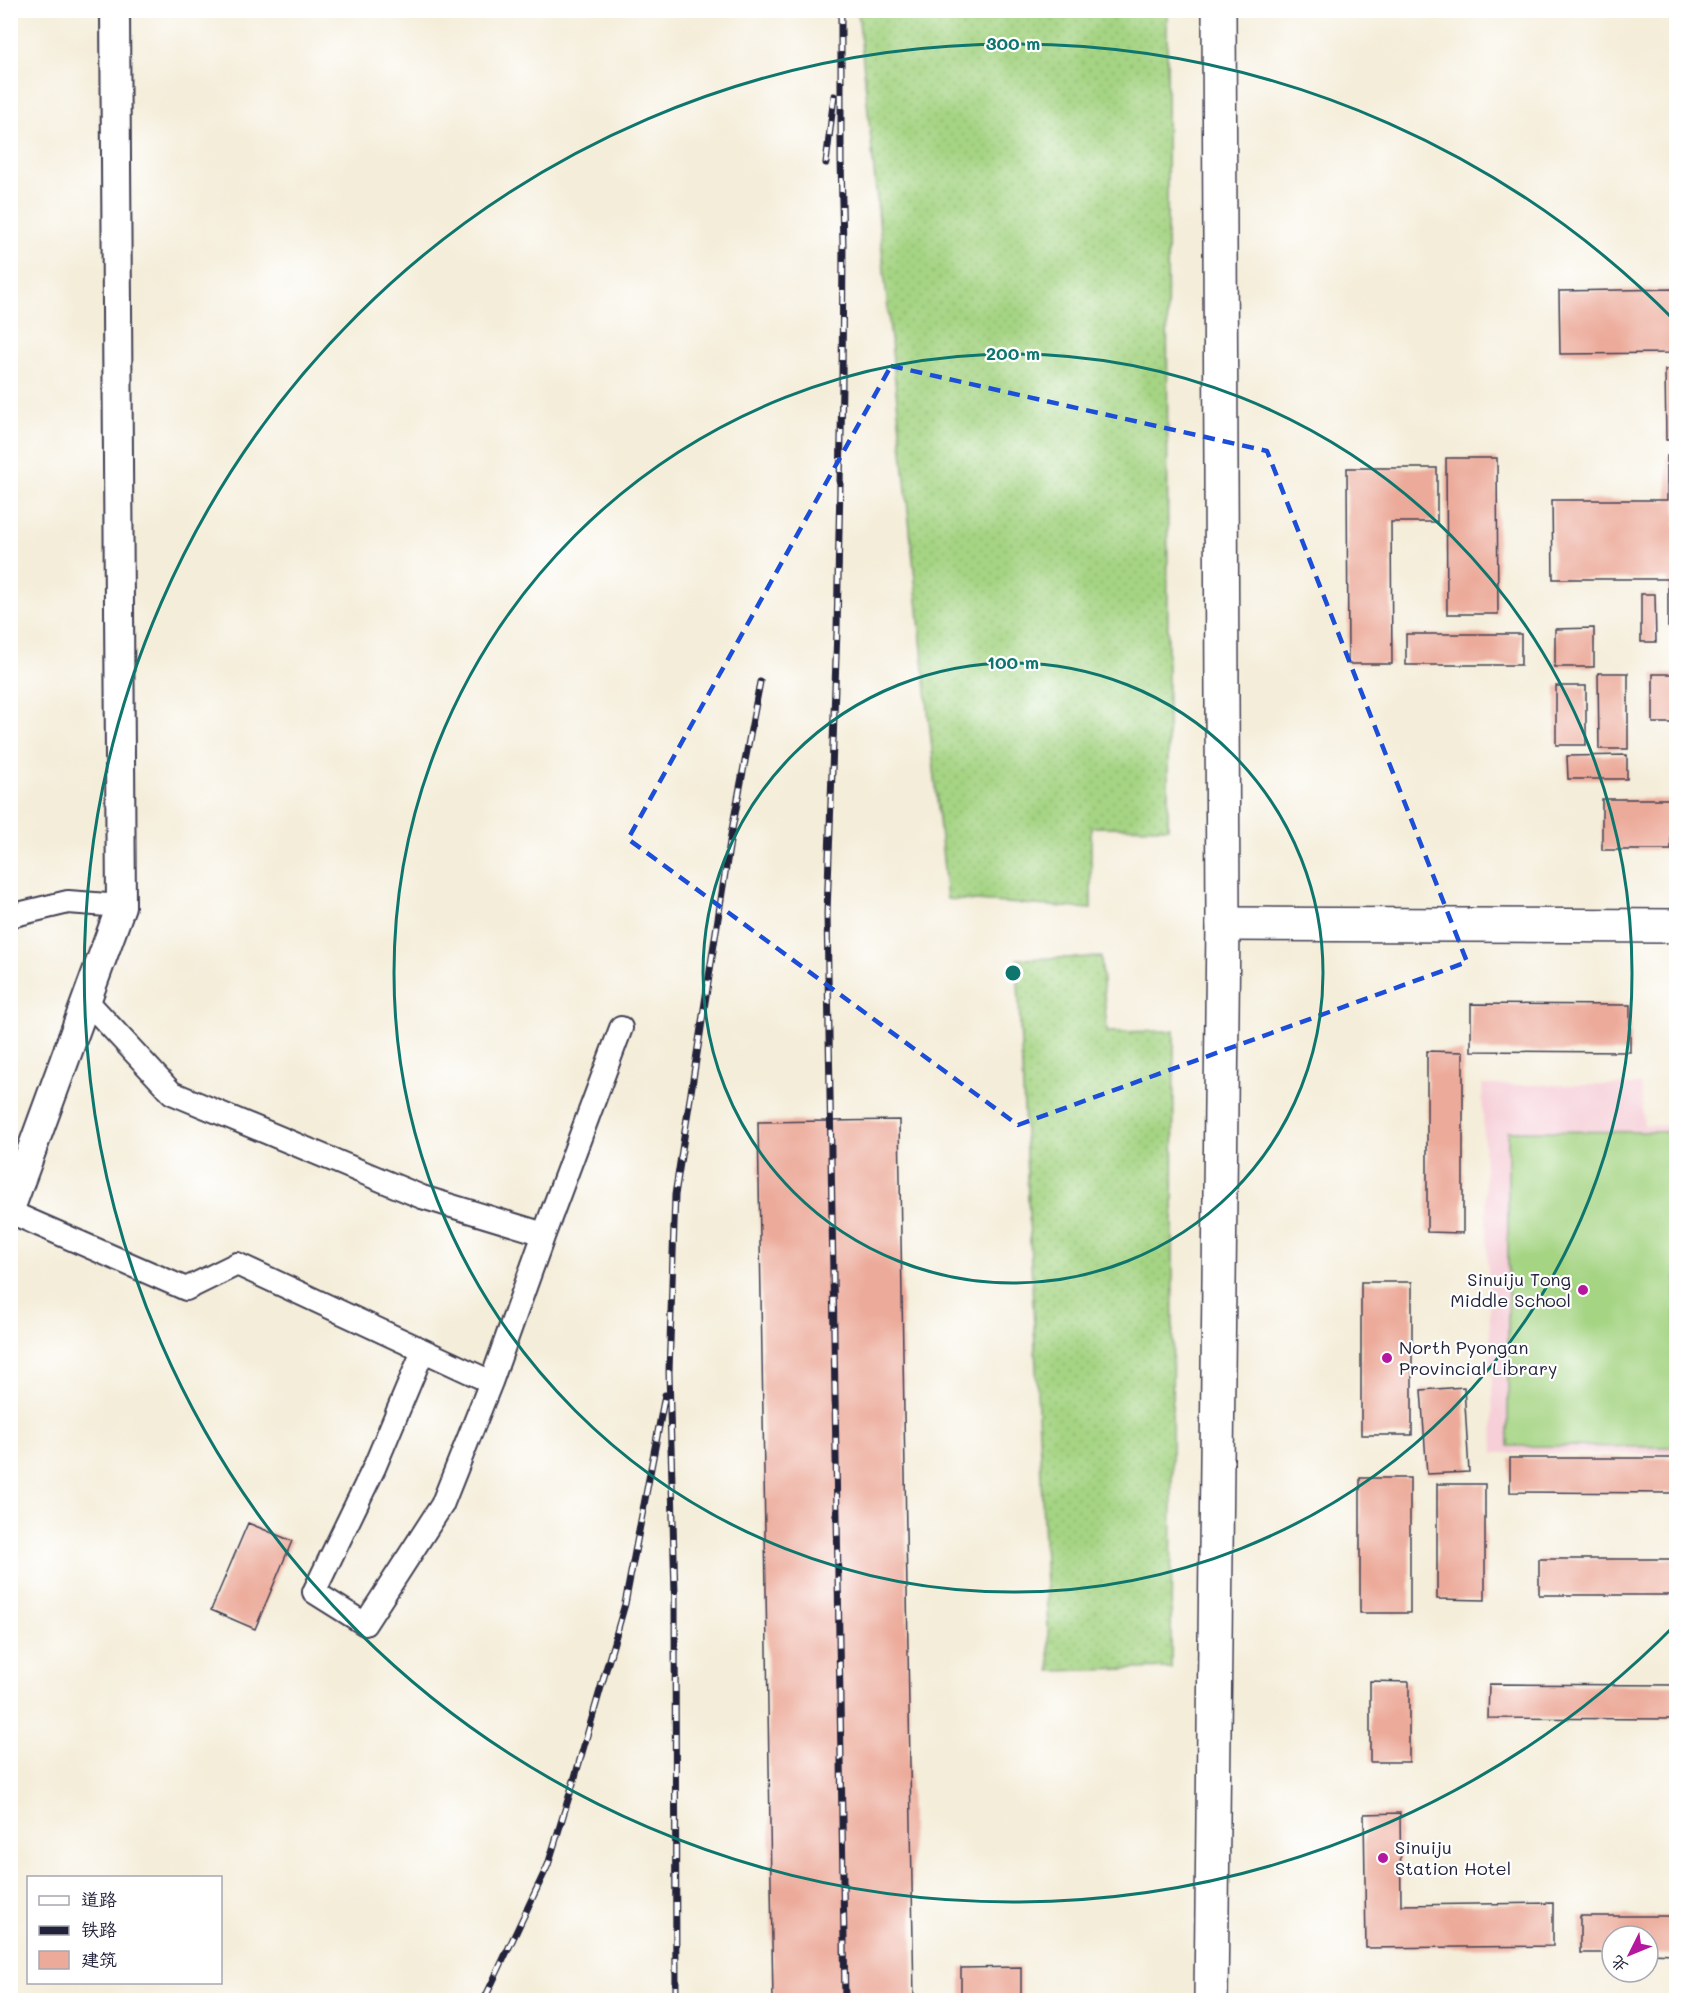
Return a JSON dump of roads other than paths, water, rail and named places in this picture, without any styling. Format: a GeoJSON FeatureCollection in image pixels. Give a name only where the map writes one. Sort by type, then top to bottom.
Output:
{"type":"FeatureCollection","features":[{"type":"Feature","properties":{"kind":"main road"},"geometry":{"type":"LineString","coordinates":[[1210,2001],[1223,924],[1219,10]]}},
{"type":"Feature","properties":{"kind":"main road"},"geometry":{"type":"LineString","coordinates":[[1223,924],[1677,926]]}},
{"type":"Feature","properties":{"kind":"street"},"geometry":{"type":"LineString","coordinates":[[115,10],[121,906],[10,1211],[186,1289],[237,1264],[491,1382]]}},
{"type":"Feature","properties":{"kind":"street"},"geometry":{"type":"LineString","coordinates":[[10,916],[68,902],[121,906]]}},
{"type":"Feature","properties":{"kind":"street"},"geometry":{"type":"LineString","coordinates":[[87,1001],[172,1093],[422,1197],[544,1234]]}},
{"type":"Feature","properties":{"kind":"street"},"geometry":{"type":"LineString","coordinates":[[423,1351],[374,1468],[314,1592],[365,1624],[442,1505],[491,1382],[621,1028]]}},
{"type":"Feature","properties":{"kind":"railway"},"geometry":{"type":"LineString","coordinates":[[841,10],[842,386],[837,630],[827,913],[845,2000]]}},
{"type":"Feature","properties":{"kind":"railway"},"geometry":{"type":"LineString","coordinates":[[826,163],[834,96]]}},
{"type":"Feature","properties":{"kind":"railway"},"geometry":{"type":"LineString","coordinates":[[676,2000],[675,1594],[669,1372],[675,1195],[731,835],[760,682]]}},
{"type":"Feature","properties":{"kind":"railway"},"geometry":{"type":"LineString","coordinates":[[484,2000],[548,1865],[575,1777],[625,1604],[665,1395]]}},
{"type":"Feature","properties":{"kind":"place","name":"Sinuiju Tong Middle School"},"geometry":{"type":"Point","coordinates":[1583,1290]}},
{"type":"Feature","properties":{"kind":"place","name":"North Pyongan Provincial Library"},"geometry":{"type":"Point","coordinates":[1387,1358]}},
{"type":"Feature","properties":{"kind":"place","name":"Sinuiju Station Hotel"},"geometry":{"type":"Point","coordinates":[1383,1858]}}]}
